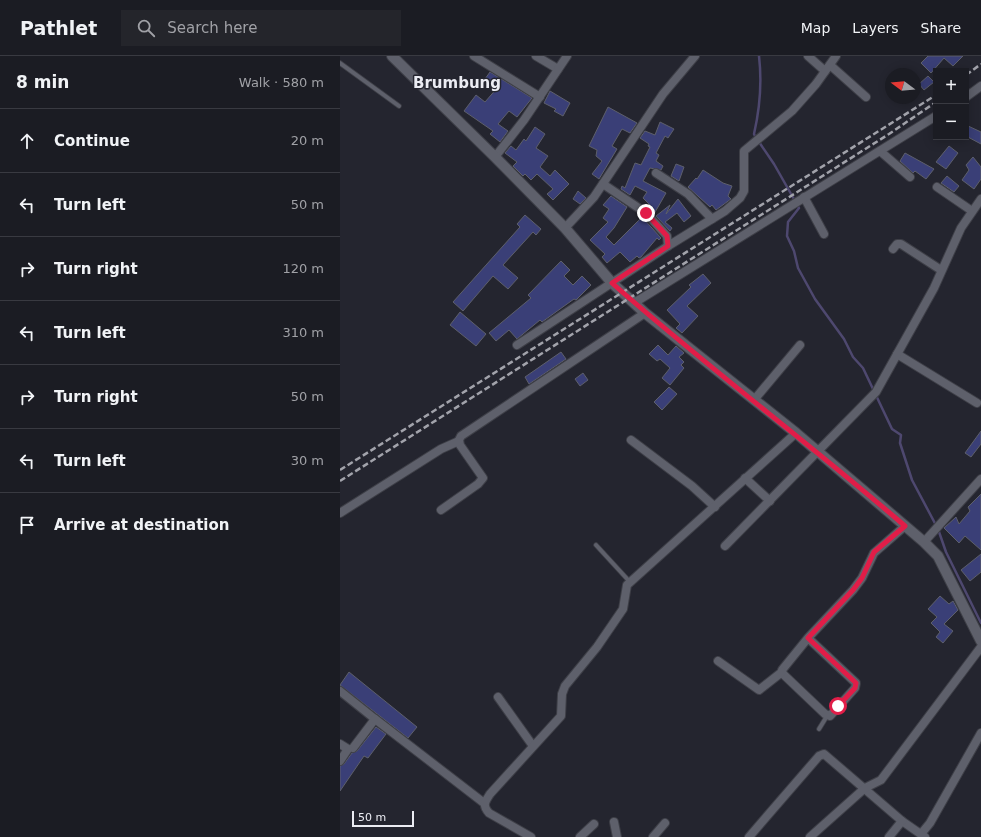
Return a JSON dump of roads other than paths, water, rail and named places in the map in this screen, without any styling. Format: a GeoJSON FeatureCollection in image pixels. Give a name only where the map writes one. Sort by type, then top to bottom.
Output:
{"type":"FeatureCollection","features":[{"type":"Feature","properties":{"kind":"street"},"geometry":{"type":"LineString","coordinates":[[392,56],[495,157],[564,228],[612,283],[645,313],[796,433],[924,542],[938,556],[981,641]]}},
{"type":"Feature","properties":{"kind":"street"},"geometry":{"type":"LineString","coordinates":[[474,56],[540,97]]}},
{"type":"Feature","properties":{"kind":"street"},"geometry":{"type":"LineString","coordinates":[[536,56],[558,69]]}},
{"type":"Feature","properties":{"kind":"street"},"geometry":{"type":"LineString","coordinates":[[495,157],[540,97],[567,56]]}},
{"type":"Feature","properties":{"kind":"street"},"geometry":{"type":"LineString","coordinates":[[564,228],[594,196],[663,94],[695,56]]}},
{"type":"Feature","properties":{"kind":"street"},"geometry":{"type":"LineString","coordinates":[[808,56],[866,97]]}},
{"type":"Feature","properties":{"kind":"street"},"geometry":{"type":"LineString","coordinates":[[517,346],[668,246],[725,211],[742,195],[743,155],[747,147],[792,111],[816,84],[836,56]]}},
{"type":"Feature","properties":{"kind":"street"},"geometry":{"type":"LineString","coordinates":[[969,95],[981,86]]}},
{"type":"Feature","properties":{"kind":"street"},"geometry":{"type":"LineString","coordinates":[[634,303],[786,207],[933,118]]}},
{"type":"Feature","properties":{"kind":"street"},"geometry":{"type":"LineString","coordinates":[[880,151],[910,177]]}},
{"type":"Feature","properties":{"kind":"street"},"geometry":{"type":"LineString","coordinates":[[656,174],[688,194],[712,219]]}},
{"type":"Feature","properties":{"kind":"street"},"geometry":{"type":"LineString","coordinates":[[603,184],[646,213],[667,236],[668,246]]}},
{"type":"Feature","properties":{"kind":"street"},"geometry":{"type":"LineString","coordinates":[[937,187],[972,211]]}},
{"type":"Feature","properties":{"kind":"street"},"geometry":{"type":"LineString","coordinates":[[802,198],[824,234]]}},
{"type":"Feature","properties":{"kind":"street"},"geometry":{"type":"LineString","coordinates":[[726,546],[876,392],[941,270],[961,228],[981,199]]}},
{"type":"Feature","properties":{"kind":"street"},"geometry":{"type":"LineString","coordinates":[[893,249],[896,244],[901,244],[941,270]]}},
{"type":"Feature","properties":{"kind":"street"},"geometry":{"type":"LineString","coordinates":[[340,514],[448,445],[459,441],[461,436],[645,313]]}},
{"type":"Feature","properties":{"kind":"street"},"geometry":{"type":"LineString","coordinates":[[754,400],[800,345]]}},
{"type":"Feature","properties":{"kind":"street"},"geometry":{"type":"LineString","coordinates":[[897,354],[977,403]]}},
{"type":"Feature","properties":{"kind":"street"},"geometry":{"type":"LineString","coordinates":[[484,803],[490,794],[561,716],[562,694],[565,686],[597,647],[621,613],[624,605],[625,590],[631,582],[642,570],[715,507],[796,433]]}},
{"type":"Feature","properties":{"kind":"street"},"geometry":{"type":"LineString","coordinates":[[631,440],[692,486],[715,507]]}},
{"type":"Feature","properties":{"kind":"street"},"geometry":{"type":"LineString","coordinates":[[442,510],[478,484],[483,478],[460,445],[459,441]]}},
{"type":"Feature","properties":{"kind":"street"},"geometry":{"type":"LineString","coordinates":[[745,478],[770,501]]}},
{"type":"Feature","properties":{"kind":"street"},"geometry":{"type":"LineString","coordinates":[[924,542],[981,479]]}},
{"type":"Feature","properties":{"kind":"street"},"geometry":{"type":"LineString","coordinates":[[718,661],[759,690],[782,672],[783,667],[808,638],[853,590],[862,578],[874,552],[905,526]]}},
{"type":"Feature","properties":{"kind":"street"},"geometry":{"type":"LineString","coordinates":[[782,672],[827,716],[830,716],[855,688],[856,683],[808,638]]}},
{"type":"Feature","properties":{"kind":"street"},"geometry":{"type":"LineString","coordinates":[[810,837],[866,788],[881,780],[981,647]]}},
{"type":"Feature","properties":{"kind":"street"},"geometry":{"type":"LineString","coordinates":[[340,691],[484,803],[485,808],[489,813],[531,837]]}},
{"type":"Feature","properties":{"kind":"street"},"geometry":{"type":"LineString","coordinates":[[498,697],[533,746]]}},
{"type":"Feature","properties":{"kind":"street"},"geometry":{"type":"LineString","coordinates":[[353,748],[375,719]]}},
{"type":"Feature","properties":{"kind":"street"},"geometry":{"type":"LineString","coordinates":[[749,837],[790,788],[822,754],[828,755],[902,821],[923,836],[981,732]]}},
{"type":"Feature","properties":{"kind":"street"},"geometry":{"type":"LineString","coordinates":[[340,744],[348,749],[340,761]]}},
{"type":"Feature","properties":{"kind":"street"},"geometry":{"type":"LineString","coordinates":[[889,837],[902,821]]}},
{"type":"Feature","properties":{"kind":"street"},"geometry":{"type":"LineString","coordinates":[[614,822],[617,837]]}},
{"type":"Feature","properties":{"kind":"street"},"geometry":{"type":"LineString","coordinates":[[653,837],[665,823]]}},
{"type":"Feature","properties":{"kind":"street"},"geometry":{"type":"LineString","coordinates":[[580,837],[594,824]]}},
{"type":"Feature","properties":{"kind":"lane"},"geometry":{"type":"LineString","coordinates":[[340,63],[399,106]]}},
{"type":"Feature","properties":{"kind":"lane"},"geometry":{"type":"LineString","coordinates":[[596,545],[631,582]]}},
{"type":"Feature","properties":{"kind":"lane"},"geometry":{"type":"LineString","coordinates":[[819,729],[827,716]]}},
{"type":"Feature","properties":{"kind":"waterway"},"geometry":{"type":"LineString","coordinates":[[756,138],[754,134],[759,105],[759,56]]}},
{"type":"Feature","properties":{"kind":"waterway"},"geometry":{"type":"LineString","coordinates":[[759,142],[774,164],[799,208],[788,222],[787,236],[794,251],[798,268],[815,299],[844,339],[853,357],[863,368],[892,429],[901,435],[900,443],[912,480],[938,529],[946,552],[981,623]]}},
{"type":"Feature","properties":{"kind":"railway"},"geometry":{"type":"LineString","coordinates":[[969,73],[981,64]]}},
{"type":"Feature","properties":{"kind":"railway"},"geometry":{"type":"LineString","coordinates":[[340,470],[933,97]]}},
{"type":"Feature","properties":{"kind":"railway"},"geometry":{"type":"LineString","coordinates":[[340,481],[889,134],[933,104]]}},
{"type":"Feature","properties":{"kind":"district","name":"Brumbung"},"geometry":{"type":"Point","coordinates":[457,83]}}]}
